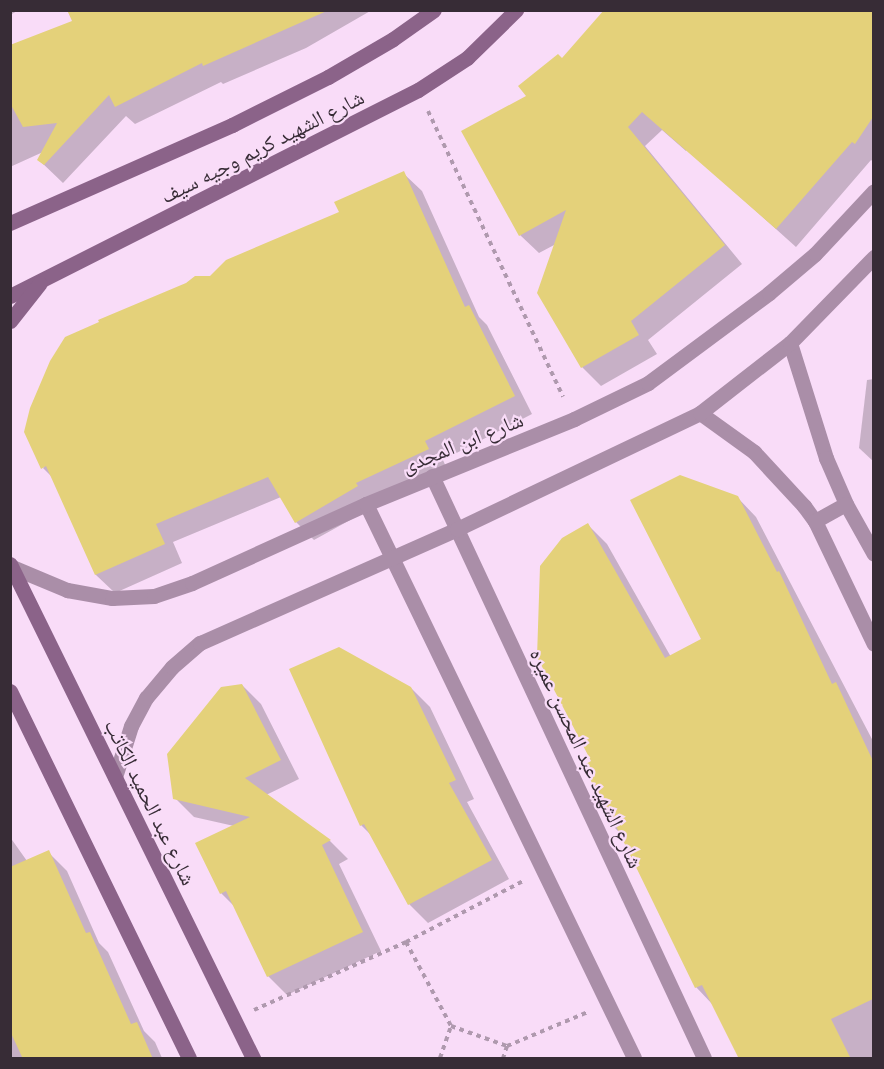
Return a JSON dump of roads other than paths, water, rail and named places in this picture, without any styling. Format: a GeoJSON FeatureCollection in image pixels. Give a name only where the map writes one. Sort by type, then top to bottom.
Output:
{"type":"FeatureCollection","features":[{"type":"Feature","properties":{"kind":"street","name":"شارع الشهيد كريم وجيه سيف"},"geometry":{"type":"LineString","coordinates":[[10,223],[232,125],[317,82],[393,39],[434,10]]}},
{"type":"Feature","properties":{"kind":"street","name":"شارع الشهيد كريم وجيه سيف"},"geometry":{"type":"LineString","coordinates":[[10,296],[418,90],[467,58],[516,10]]}},
{"type":"Feature","properties":{"kind":"street","name":"شارع ابن المجدى"},"geometry":{"type":"LineString","coordinates":[[11,565],[67,590],[112,598],[154,596],[192,583],[432,476],[574,420],[648,383],[769,293],[815,254],[873,191]]}},
{"type":"Feature","properties":{"kind":"street"},"geometry":{"type":"LineString","coordinates":[[115,777],[131,726],[146,698],[172,668],[200,643],[457,530],[700,413],[790,343],[873,256]]}},
{"type":"Feature","properties":{"kind":"street"},"geometry":{"type":"LineString","coordinates":[[10,321],[43,279]]}},
{"type":"Feature","properties":{"kind":"street"},"geometry":{"type":"LineString","coordinates":[[790,343],[826,458],[846,504],[873,554]]}},
{"type":"Feature","properties":{"kind":"street"},"geometry":{"type":"LineString","coordinates":[[700,413],[754,452],[804,506],[814,521],[873,644]]}},
{"type":"Feature","properties":{"kind":"street","name":"شارع الشهيد عبد المحسن عميره"},"geometry":{"type":"LineString","coordinates":[[432,476],[704,1059]]}},
{"type":"Feature","properties":{"kind":"street"},"geometry":{"type":"LineString","coordinates":[[366,504],[634,1059]]}},
{"type":"Feature","properties":{"kind":"street"},"geometry":{"type":"LineString","coordinates":[[814,521],[846,504]]}},
{"type":"Feature","properties":{"kind":"street","name":"شارع عبد الحميد الكاتب"},"geometry":{"type":"LineString","coordinates":[[11,565],[253,1059]]}},
{"type":"Feature","properties":{"kind":"street"},"geometry":{"type":"LineString","coordinates":[[10,691],[189,1059]]}},
{"type":"Feature","properties":{"kind":"street"},"geometry":{"type":"LineString","coordinates":[[10,704],[25,720]]}}]}
